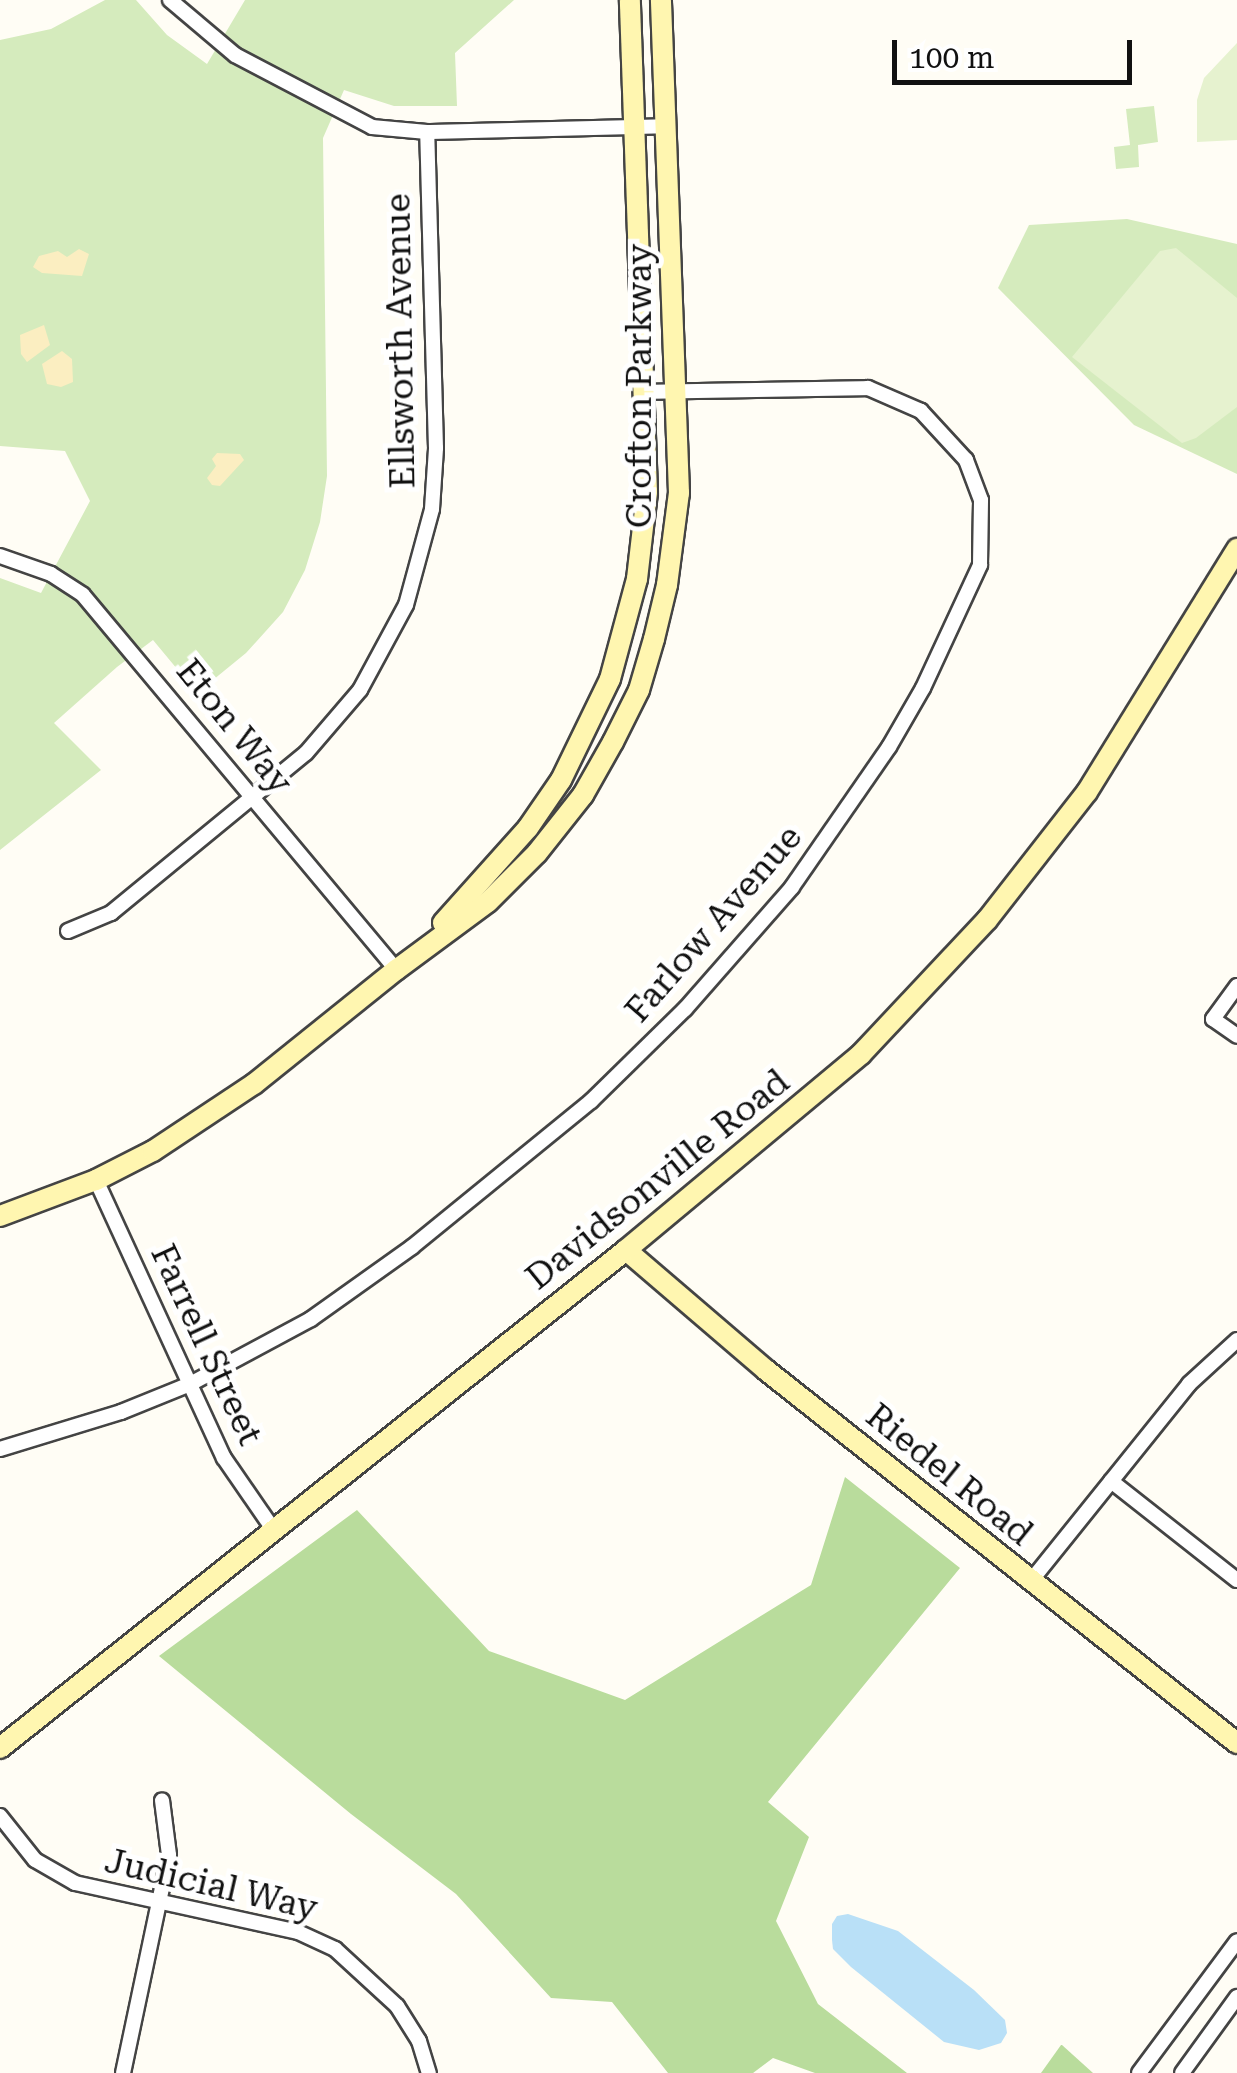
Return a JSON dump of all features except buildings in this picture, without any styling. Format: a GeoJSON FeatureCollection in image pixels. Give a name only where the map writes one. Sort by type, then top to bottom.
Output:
{"type":"FeatureCollection","features":[{"type":"Feature","properties":{"kind":"street"},"geometry":{"type":"LineString","coordinates":[[170,0],[235,55],[372,127],[427,132],[668,126]]}},
{"type":"Feature","properties":{"kind":"street","name":"Crofton Parkway"},"geometry":{"type":"LineString","coordinates":[[396,970],[477,889],[528,828],[588,730],[610,678],[637,579],[647,492],[630,0]]}},
{"type":"Feature","properties":{"kind":"street","name":"Crofton Parkway"},"geometry":{"type":"LineString","coordinates":[[0,1216],[96,1180],[204,1120],[488,902],[538,854],[583,795],[639,690],[668,585],[679,493],[661,0]]}},
{"type":"Feature","properties":{"kind":"street","name":"Ellsworth Avenue"},"geometry":{"type":"LineString","coordinates":[[68,932],[111,913],[306,753],[360,690],[386,648],[422,557],[432,509],[436,448],[427,132]]}},
{"type":"Feature","properties":{"kind":"street","name":"Farlow Avenue"},"geometry":{"type":"LineString","coordinates":[[0,1450],[121,1412],[190,1384],[312,1319],[412,1247],[590,1101],[686,1010],[792,888],[842,818],[923,688],[968,596],[983,543],[981,500],[966,460],[921,411],[886,393],[848,385],[645,392]]}},
{"type":"Feature","properties":{"kind":"street","name":"Davidsonville Road"},"geometry":{"type":"LineString","coordinates":[[0,1748],[626,1250],[861,1054],[986,920],[1087,792],[1237,549]]}},
{"type":"Feature","properties":{"kind":"street","name":"Eton Way"},"geometry":{"type":"LineString","coordinates":[[0,556],[51,574],[83,595],[396,970]]}},
{"type":"Feature","properties":{"kind":"street"},"geometry":{"type":"LineString","coordinates":[[1237,986],[1213,1018],[1237,1036]]}},
{"type":"Feature","properties":{"kind":"street","name":"Farrell Street"},"geometry":{"type":"LineString","coordinates":[[96,1180],[235,1478],[273,1528]]}},
{"type":"Feature","properties":{"kind":"street","name":"Riedel Road"},"geometry":{"type":"LineString","coordinates":[[626,1250],[766,1370],[1237,1743]]}},
{"type":"Feature","properties":{"kind":"street"},"geometry":{"type":"LineString","coordinates":[[1030,1582],[1189,1384],[1237,1340]]}},
{"type":"Feature","properties":{"kind":"street"},"geometry":{"type":"LineString","coordinates":[[1111,1482],[1237,1580]]}},
{"type":"Feature","properties":{"kind":"street"},"geometry":{"type":"LineString","coordinates":[[123,2073],[170,1840],[162,1800]]}},
{"type":"Feature","properties":{"kind":"street","name":"Judicial Way"},"geometry":{"type":"LineString","coordinates":[[0,1816],[35,1860],[54,1873],[98,1891],[298,1932],[335,1949],[397,2006],[418,2041],[429,2073]]}},
{"type":"Feature","properties":{"kind":"street"},"geometry":{"type":"LineString","coordinates":[[1140,2073],[1237,1941]]}},
{"type":"Feature","properties":{"kind":"street"},"geometry":{"type":"LineString","coordinates":[[1182,2073],[1237,1997]]}},
{"type":"Feature","properties":{"kind":"green space"},"geometry":{"type":"Polygon","coordinates":[[[105,0],[136,0],[167,35],[207,64],[245,0],[514,0],[455,53],[457,106],[394,106],[344,90],[323,138],[327,476],[320,522],[305,570],[283,612],[246,653],[197,693],[153,640],[117,667],[54,723],[101,770],[0,850],[0,578],[41,593],[90,501],[65,451],[0,446],[0,40],[51,29],[105,0]]]}},
{"type":"Feature","properties":{"kind":"green space"},"geometry":{"type":"Polygon","coordinates":[[[1237,43],[1237,140],[1197,142],[1197,100],[1204,78],[1237,43]]]}},
{"type":"Feature","properties":{"kind":"green space"},"geometry":{"type":"Polygon","coordinates":[[[1154,106],[1158,142],[1138,145],[1139,167],[1116,169],[1114,147],[1130,145],[1126,109],[1154,106]]]}},
{"type":"Feature","properties":{"kind":"green space"},"geometry":{"type":"Polygon","coordinates":[[[1127,219],[1237,244],[1237,474],[1134,425],[998,288],[1029,225],[1127,219]]]}},
{"type":"Feature","properties":{"kind":"green space"},"geometry":{"type":"Polygon","coordinates":[[[1176,248],[1237,298],[1237,407],[1196,438],[1182,443],[1072,357],[1160,251],[1176,248]]]}},
{"type":"Feature","properties":{"kind":"green space"},"geometry":{"type":"Polygon","coordinates":[[[845,1477],[960,1568],[768,1802],[809,1837],[776,1921],[818,2004],[907,2073],[815,2073],[773,2058],[753,2073],[668,2073],[612,2002],[551,1998],[456,1894],[351,1814],[159,1656],[357,1510],[489,1651],[625,1700],[811,1585],[845,1477]]]}},
{"type":"Feature","properties":{"kind":"green space"},"geometry":{"type":"Polygon","coordinates":[[[1062,2045],[1093,2073],[1041,2073],[1062,2045]]]}},
{"type":"Feature","properties":{"kind":"sand"},"geometry":{"type":"Polygon","coordinates":[[[79,249],[89,254],[82,276],[42,273],[33,267],[39,256],[58,251],[67,257],[79,249]]]}},
{"type":"Feature","properties":{"kind":"sand"},"geometry":{"type":"Polygon","coordinates":[[[44,325],[50,345],[27,362],[21,354],[20,335],[44,325]]]}},
{"type":"Feature","properties":{"kind":"sand"},"geometry":{"type":"Polygon","coordinates":[[[62,351],[72,359],[73,382],[61,387],[47,384],[42,364],[62,351]]]}},
{"type":"Feature","properties":{"kind":"sand"},"geometry":{"type":"Polygon","coordinates":[[[217,453],[240,454],[244,460],[220,486],[212,485],[207,478],[216,466],[212,459],[217,453]]]}},
{"type":"Feature","properties":{"kind":"water"},"geometry":{"type":"Polygon","coordinates":[[[848,1914],[898,1931],[974,1990],[1005,2020],[1007,2033],[1001,2043],[979,2050],[944,2042],[851,1967],[833,1949],[832,1940],[832,1924],[837,1916],[848,1914]]]}}]}
